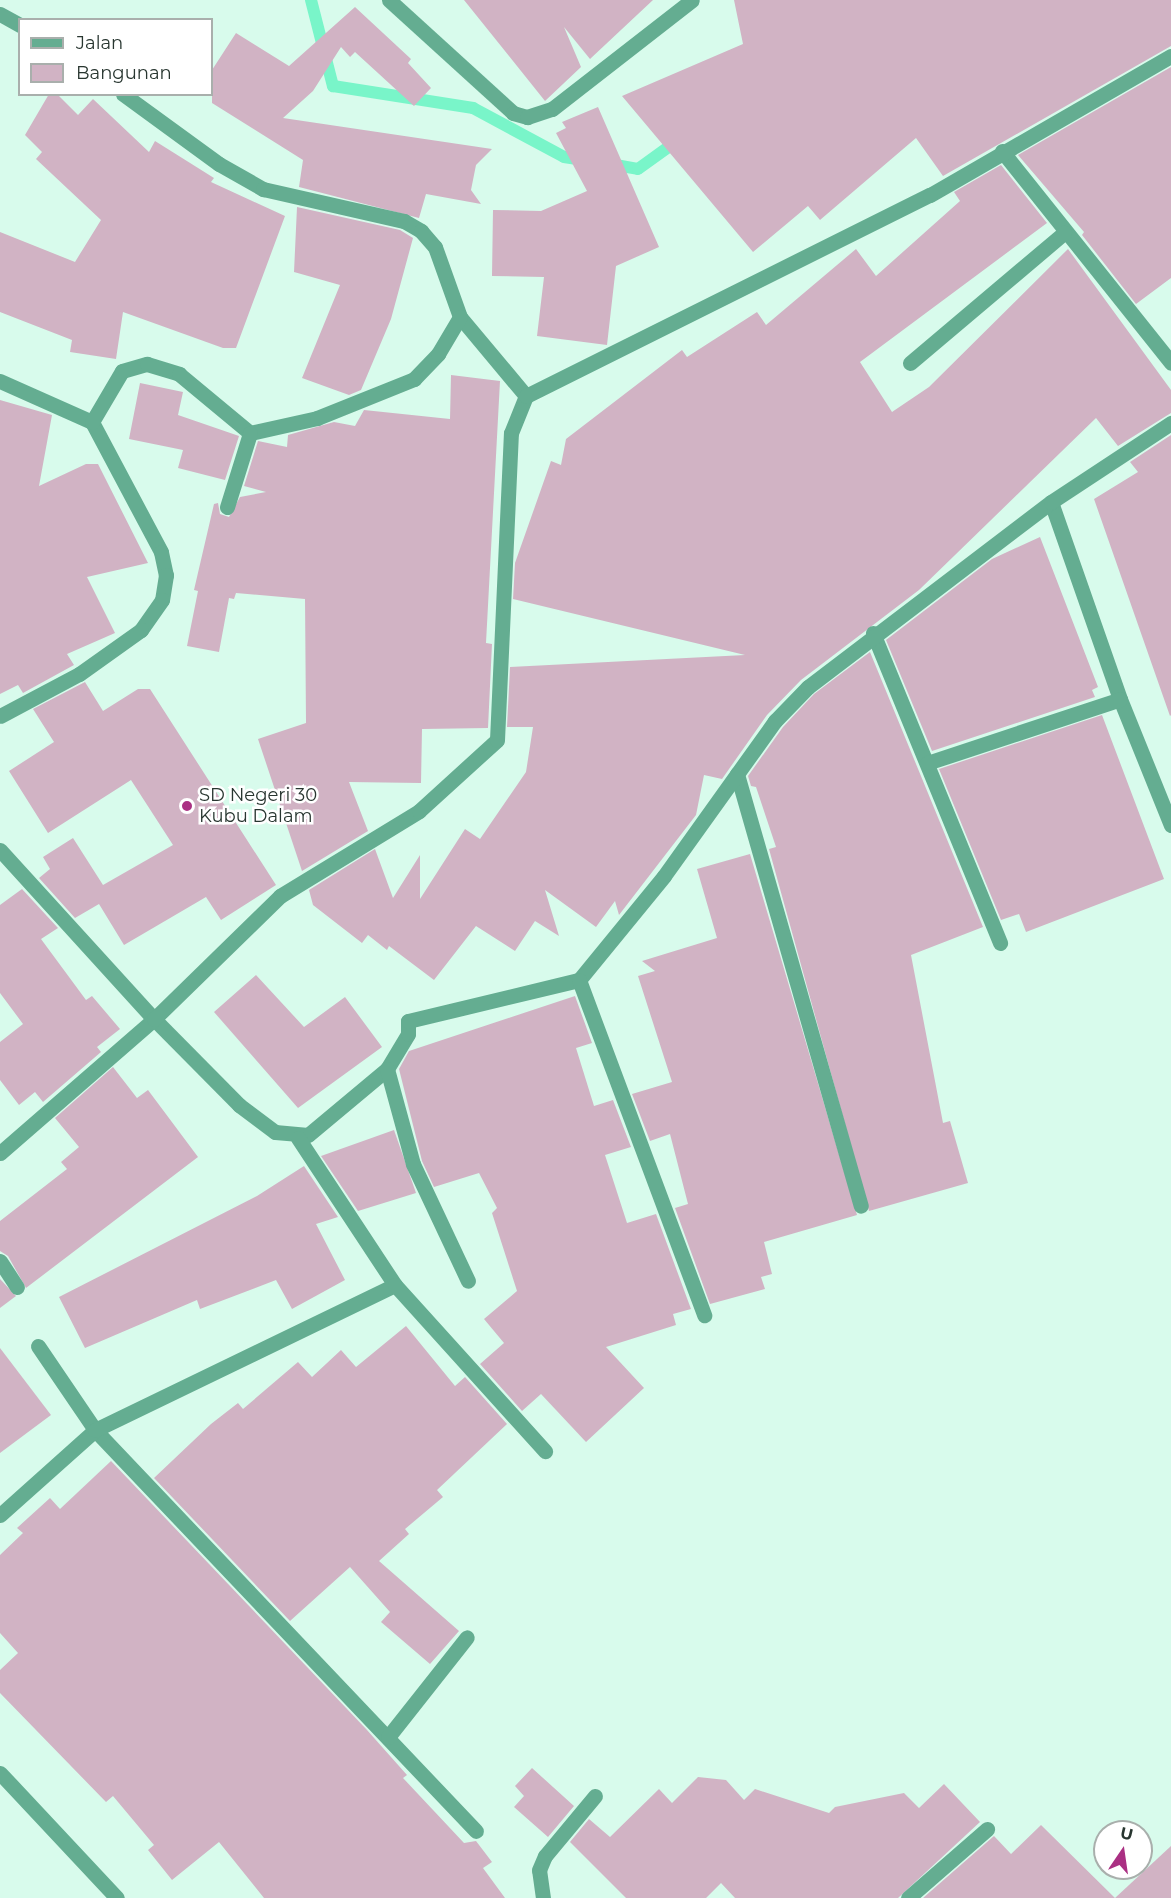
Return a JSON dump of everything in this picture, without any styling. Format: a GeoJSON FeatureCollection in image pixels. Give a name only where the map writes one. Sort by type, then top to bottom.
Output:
{"type":"FeatureCollection","features":[{"type":"Feature","properties":{"kind":"street"},"geometry":{"type":"LineString","coordinates":[[389,0],[513,113],[527,117],[552,109],[692,0]]}},
{"type":"Feature","properties":{"kind":"street"},"geometry":{"type":"LineString","coordinates":[[0,14],[18,24]]}},
{"type":"Feature","properties":{"kind":"street"},"geometry":{"type":"LineString","coordinates":[[0,1153],[154,1019],[280,896],[419,811],[497,740],[511,433],[526,396],[930,195],[1002,151],[1171,56]]}},
{"type":"Feature","properties":{"kind":"street"},"geometry":{"type":"LineString","coordinates":[[126,96],[219,164],[263,189],[405,221],[421,231],[435,248],[460,317],[526,396]]}},
{"type":"Feature","properties":{"kind":"street"},"geometry":{"type":"LineString","coordinates":[[1002,151],[1064,233],[1171,363]]}},
{"type":"Feature","properties":{"kind":"street"},"geometry":{"type":"LineString","coordinates":[[910,363],[1064,233]]}},
{"type":"Feature","properties":{"kind":"street"},"geometry":{"type":"LineString","coordinates":[[250,433],[317,418],[414,379],[438,354],[460,317]]}},
{"type":"Feature","properties":{"kind":"street"},"geometry":{"type":"LineString","coordinates":[[92,422],[122,371],[147,364],[179,374],[250,433]]}},
{"type":"Feature","properties":{"kind":"street"},"geometry":{"type":"LineString","coordinates":[[0,381],[92,422],[112,452],[161,552],[166,575],[162,600],[141,630],[79,674],[0,716]]}},
{"type":"Feature","properties":{"kind":"street"},"geometry":{"type":"LineString","coordinates":[[0,850],[154,1019],[239,1105],[275,1132],[298,1138],[308,1135],[387,1069],[408,1034],[408,1021],[579,980],[664,876],[775,721],[873,633],[1051,502],[1171,423]]}},
{"type":"Feature","properties":{"kind":"street"},"geometry":{"type":"LineString","coordinates":[[227,507],[250,433]]}},
{"type":"Feature","properties":{"kind":"street"},"geometry":{"type":"LineString","coordinates":[[1051,502],[1120,699],[1171,825]]}},
{"type":"Feature","properties":{"kind":"street"},"geometry":{"type":"LineString","coordinates":[[873,633],[1000,943]]}},
{"type":"Feature","properties":{"kind":"street"},"geometry":{"type":"LineString","coordinates":[[927,763],[1120,699]]}},
{"type":"Feature","properties":{"kind":"street"},"geometry":{"type":"LineString","coordinates":[[737,774],[861,1206]]}},
{"type":"Feature","properties":{"kind":"street"},"geometry":{"type":"LineString","coordinates":[[579,980],[704,1315]]}},
{"type":"Feature","properties":{"kind":"street"},"geometry":{"type":"LineString","coordinates":[[387,1069],[413,1164],[468,1281]]}},
{"type":"Feature","properties":{"kind":"street"},"geometry":{"type":"LineString","coordinates":[[298,1138],[395,1285],[545,1451]]}},
{"type":"Feature","properties":{"kind":"street"},"geometry":{"type":"LineString","coordinates":[[0,1261],[17,1287]]}},
{"type":"Feature","properties":{"kind":"street"},"geometry":{"type":"LineString","coordinates":[[0,1515],[95,1430],[395,1285]]}},
{"type":"Feature","properties":{"kind":"street"},"geometry":{"type":"LineString","coordinates":[[38,1346],[95,1430],[476,1831]]}},
{"type":"Feature","properties":{"kind":"street"},"geometry":{"type":"LineString","coordinates":[[388,1737],[467,1637]]}},
{"type":"Feature","properties":{"kind":"street"},"geometry":{"type":"LineString","coordinates":[[0,1773],[117,1898]]}},
{"type":"Feature","properties":{"kind":"street"},"geometry":{"type":"LineString","coordinates":[[543,1898],[539,1870],[545,1856],[595,1796]]}},
{"type":"Feature","properties":{"kind":"street"},"geometry":{"type":"LineString","coordinates":[[908,1898],[987,1829]]}},
{"type":"Feature","properties":{"kind":"building"},"geometry":{"type":"Polygon","coordinates":[[[464,0],[653,0],[590,59],[564,27],[581,67],[545,101],[464,0]]]}},
{"type":"Feature","properties":{"kind":"building"},"geometry":{"type":"Polygon","coordinates":[[[734,0],[1171,0],[1171,46],[943,176],[916,138],[820,220],[808,206],[753,252],[622,96],[743,44],[734,0]]]}},
{"type":"Feature","properties":{"kind":"building"},"geometry":{"type":"Polygon","coordinates":[[[355,7],[411,59],[408,63],[431,88],[414,106],[355,52],[350,57],[341,47],[313,91],[283,118],[492,149],[476,165],[471,190],[481,204],[426,194],[419,218],[299,187],[303,160],[212,103],[213,68],[236,33],[289,66],[355,7]]]}},
{"type":"Feature","properties":{"kind":"building"},"geometry":{"type":"Polygon","coordinates":[[[1171,67],[1171,278],[1136,304],[1082,235],[1084,232],[1018,155],[1171,67]]]}},
{"type":"Feature","properties":{"kind":"building"},"geometry":{"type":"Polygon","coordinates":[[[48,96],[59,96],[78,115],[93,99],[149,152],[155,141],[214,178],[211,182],[285,216],[236,348],[223,348],[123,312],[116,359],[70,352],[72,340],[0,312],[0,232],[75,262],[101,220],[36,159],[42,152],[25,135],[48,96]]]}},
{"type":"Feature","properties":{"kind":"building"},"geometry":{"type":"Polygon","coordinates":[[[598,107],[659,247],[616,266],[607,345],[537,336],[544,277],[492,276],[493,210],[541,211],[587,191],[556,133],[566,128],[562,122],[598,107]]]}},
{"type":"Feature","properties":{"kind":"building"},"geometry":{"type":"Polygon","coordinates":[[[1001,165],[1047,223],[860,362],[892,412],[929,387],[1068,249],[1171,390],[1171,413],[1118,446],[1096,418],[919,590],[801,680],[767,715],[722,779],[704,775],[696,815],[619,915],[615,901],[596,927],[545,890],[559,936],[535,921],[515,951],[476,926],[434,980],[389,946],[387,950],[368,935],[362,943],[313,905],[309,890],[375,849],[393,898],[420,855],[420,899],[465,829],[480,839],[526,772],[533,727],[507,727],[510,667],[745,655],[513,599],[515,563],[551,461],[561,465],[566,439],[682,350],[687,357],[757,312],[766,325],[856,249],[876,276],[960,201],[954,192],[1001,165]]]}},
{"type":"Feature","properties":{"kind":"building"},"geometry":{"type":"Polygon","coordinates":[[[297,207],[400,230],[413,238],[391,319],[361,390],[349,395],[302,378],[340,285],[294,272],[297,207]]]}},
{"type":"Feature","properties":{"kind":"building"},"geometry":{"type":"Polygon","coordinates":[[[451,375],[500,381],[486,643],[492,644],[488,728],[422,729],[421,783],[349,782],[368,831],[302,871],[258,739],[306,723],[305,599],[236,593],[234,599],[229,598],[219,652],[187,646],[198,591],[194,590],[214,504],[218,503],[220,514],[229,517],[240,497],[266,492],[244,486],[258,441],[287,447],[288,435],[334,422],[355,426],[364,410],[450,419],[451,375]]]}},
{"type":"Feature","properties":{"kind":"building"},"geometry":{"type":"Polygon","coordinates":[[[140,383],[183,392],[178,415],[239,436],[225,480],[178,468],[183,450],[129,439],[140,383]]]}},
{"type":"Feature","properties":{"kind":"building"},"geometry":{"type":"Polygon","coordinates":[[[0,400],[52,415],[39,486],[86,464],[98,464],[148,563],[87,577],[115,633],[67,654],[74,665],[23,693],[18,685],[0,694],[0,400]]]}},
{"type":"Feature","properties":{"kind":"building"},"geometry":{"type":"Polygon","coordinates":[[[1171,435],[1170,716],[1094,499],[1138,472],[1130,462],[1171,435]]]}},
{"type":"Feature","properties":{"kind":"building"},"geometry":{"type":"Polygon","coordinates":[[[1040,537],[1098,687],[1092,690],[1095,697],[932,751],[886,640],[992,559],[1040,537]]]}},
{"type":"Feature","properties":{"kind":"building"},"geometry":{"type":"Polygon","coordinates":[[[870,652],[983,927],[911,955],[943,1123],[950,1121],[968,1183],[869,1211],[769,849],[776,847],[756,787],[751,786],[748,776],[783,727],[814,694],[870,652]]]}},
{"type":"Feature","properties":{"kind":"building","name":"SD Negeri 30 Kubu Dalam"},"geometry":{"type":"Polygon","coordinates":[[[85,682],[103,711],[138,689],[150,689],[276,885],[221,920],[206,897],[124,945],[99,904],[75,918],[39,878],[50,869],[43,857],[73,838],[103,885],[173,845],[131,780],[48,833],[9,771],[54,742],[33,709],[85,682]]]}},
{"type":"Feature","properties":{"kind":"building"},"geometry":{"type":"Polygon","coordinates":[[[1102,715],[1164,879],[1026,932],[1019,914],[1001,920],[939,769],[1102,715]]]}},
{"type":"Feature","properties":{"kind":"building"},"geometry":{"type":"Polygon","coordinates":[[[750,854],[857,1215],[764,1242],[772,1274],[761,1277],[765,1289],[710,1304],[675,1208],[688,1204],[670,1134],[650,1141],[632,1094],[672,1082],[638,976],[655,971],[642,961],[717,938],[697,869],[750,854]]]}},
{"type":"Feature","properties":{"kind":"building"},"geometry":{"type":"Polygon","coordinates":[[[22,889],[58,928],[41,939],[86,1000],[92,996],[120,1029],[97,1047],[101,1052],[43,1102],[35,1092],[19,1105],[0,1080],[0,1042],[23,1024],[0,993],[0,905],[22,889]]]}},
{"type":"Feature","properties":{"kind":"building"},"geometry":{"type":"Polygon","coordinates":[[[256,975],[304,1027],[345,997],[382,1047],[298,1108],[214,1012],[256,975]]]}},
{"type":"Feature","properties":{"kind":"building"},"geometry":{"type":"Polygon","coordinates":[[[575,996],[592,1043],[576,1048],[594,1106],[613,1100],[631,1147],[605,1155],[627,1223],[656,1214],[691,1309],[673,1314],[676,1325],[606,1347],[644,1388],[586,1442],[541,1394],[522,1411],[480,1364],[504,1343],[484,1319],[517,1291],[492,1213],[497,1208],[479,1173],[434,1187],[422,1161],[399,1069],[409,1051],[575,996]]]}},
{"type":"Feature","properties":{"kind":"building"},"geometry":{"type":"Polygon","coordinates":[[[113,1067],[137,1098],[148,1090],[198,1157],[26,1288],[8,1256],[0,1251],[0,1221],[67,1169],[61,1162],[79,1147],[55,1118],[113,1067]]]}},
{"type":"Feature","properties":{"kind":"building"},"geometry":{"type":"Polygon","coordinates":[[[394,1130],[416,1193],[358,1211],[321,1156],[394,1130]]]}},
{"type":"Feature","properties":{"kind":"building"},"geometry":{"type":"Polygon","coordinates":[[[304,1166],[338,1217],[316,1224],[345,1280],[292,1309],[276,1280],[200,1309],[197,1300],[85,1348],[59,1297],[257,1196],[304,1166]]]}},
{"type":"Feature","properties":{"kind":"building"},"geometry":{"type":"Polygon","coordinates":[[[0,1279],[16,1296],[0,1308],[0,1279]]]}},
{"type":"Feature","properties":{"kind":"building"},"geometry":{"type":"Polygon","coordinates":[[[406,1326],[455,1386],[465,1377],[507,1424],[437,1490],[443,1497],[405,1529],[409,1534],[379,1561],[459,1631],[430,1664],[381,1622],[390,1612],[350,1567],[290,1621],[154,1478],[211,1424],[238,1403],[243,1409],[298,1362],[312,1377],[341,1350],[356,1367],[406,1326]]]}},
{"type":"Feature","properties":{"kind":"building"},"geometry":{"type":"Polygon","coordinates":[[[0,1348],[51,1415],[0,1453],[0,1348]]]}},
{"type":"Feature","properties":{"kind":"building"},"geometry":{"type":"Polygon","coordinates":[[[111,1461],[367,1730],[407,1775],[403,1778],[464,1843],[476,1841],[492,1862],[483,1868],[505,1898],[264,1898],[219,1842],[172,1880],[148,1850],[154,1845],[113,1796],[106,1802],[0,1693],[0,1670],[18,1653],[0,1633],[0,1555],[23,1533],[17,1528],[50,1498],[60,1509],[111,1461]]]}},
{"type":"Feature","properties":{"kind":"building"},"geometry":{"type":"Polygon","coordinates":[[[532,1768],[574,1806],[548,1837],[514,1807],[524,1796],[515,1786],[532,1768]]]}},
{"type":"Feature","properties":{"kind":"building"},"geometry":{"type":"Polygon","coordinates":[[[698,1777],[726,1780],[744,1800],[755,1789],[829,1813],[835,1807],[904,1793],[919,1808],[944,1784],[980,1822],[898,1898],[735,1898],[721,1883],[706,1898],[626,1898],[570,1842],[589,1819],[610,1837],[659,1789],[672,1803],[698,1777]]]}},
{"type":"Feature","properties":{"kind":"building"},"geometry":{"type":"Polygon","coordinates":[[[1041,1825],[1093,1876],[1093,1880],[1097,1880],[1115,1898],[923,1898],[994,1836],[1011,1854],[1041,1825]]]}},
{"type":"Feature","properties":{"kind":"building"},"geometry":{"type":"Polygon","coordinates":[[[1171,1846],[1171,1898],[1115,1898],[1134,1880],[1153,1880],[1153,1863],[1171,1846]]]}},
{"type":"Feature","properties":{"kind":"waterway"},"geometry":{"type":"LineString","coordinates":[[311,0],[333,86],[473,108],[564,157],[584,160]]}},
{"type":"Feature","properties":{"kind":"waterway"},"geometry":{"type":"LineString","coordinates":[[610,164],[638,169],[678,140]]}},
{"type":"Feature","properties":{"kind":"place","name":"SD Negeri 30 Kubu Dalam"},"geometry":{"type":"Point","coordinates":[187,806]}}]}
